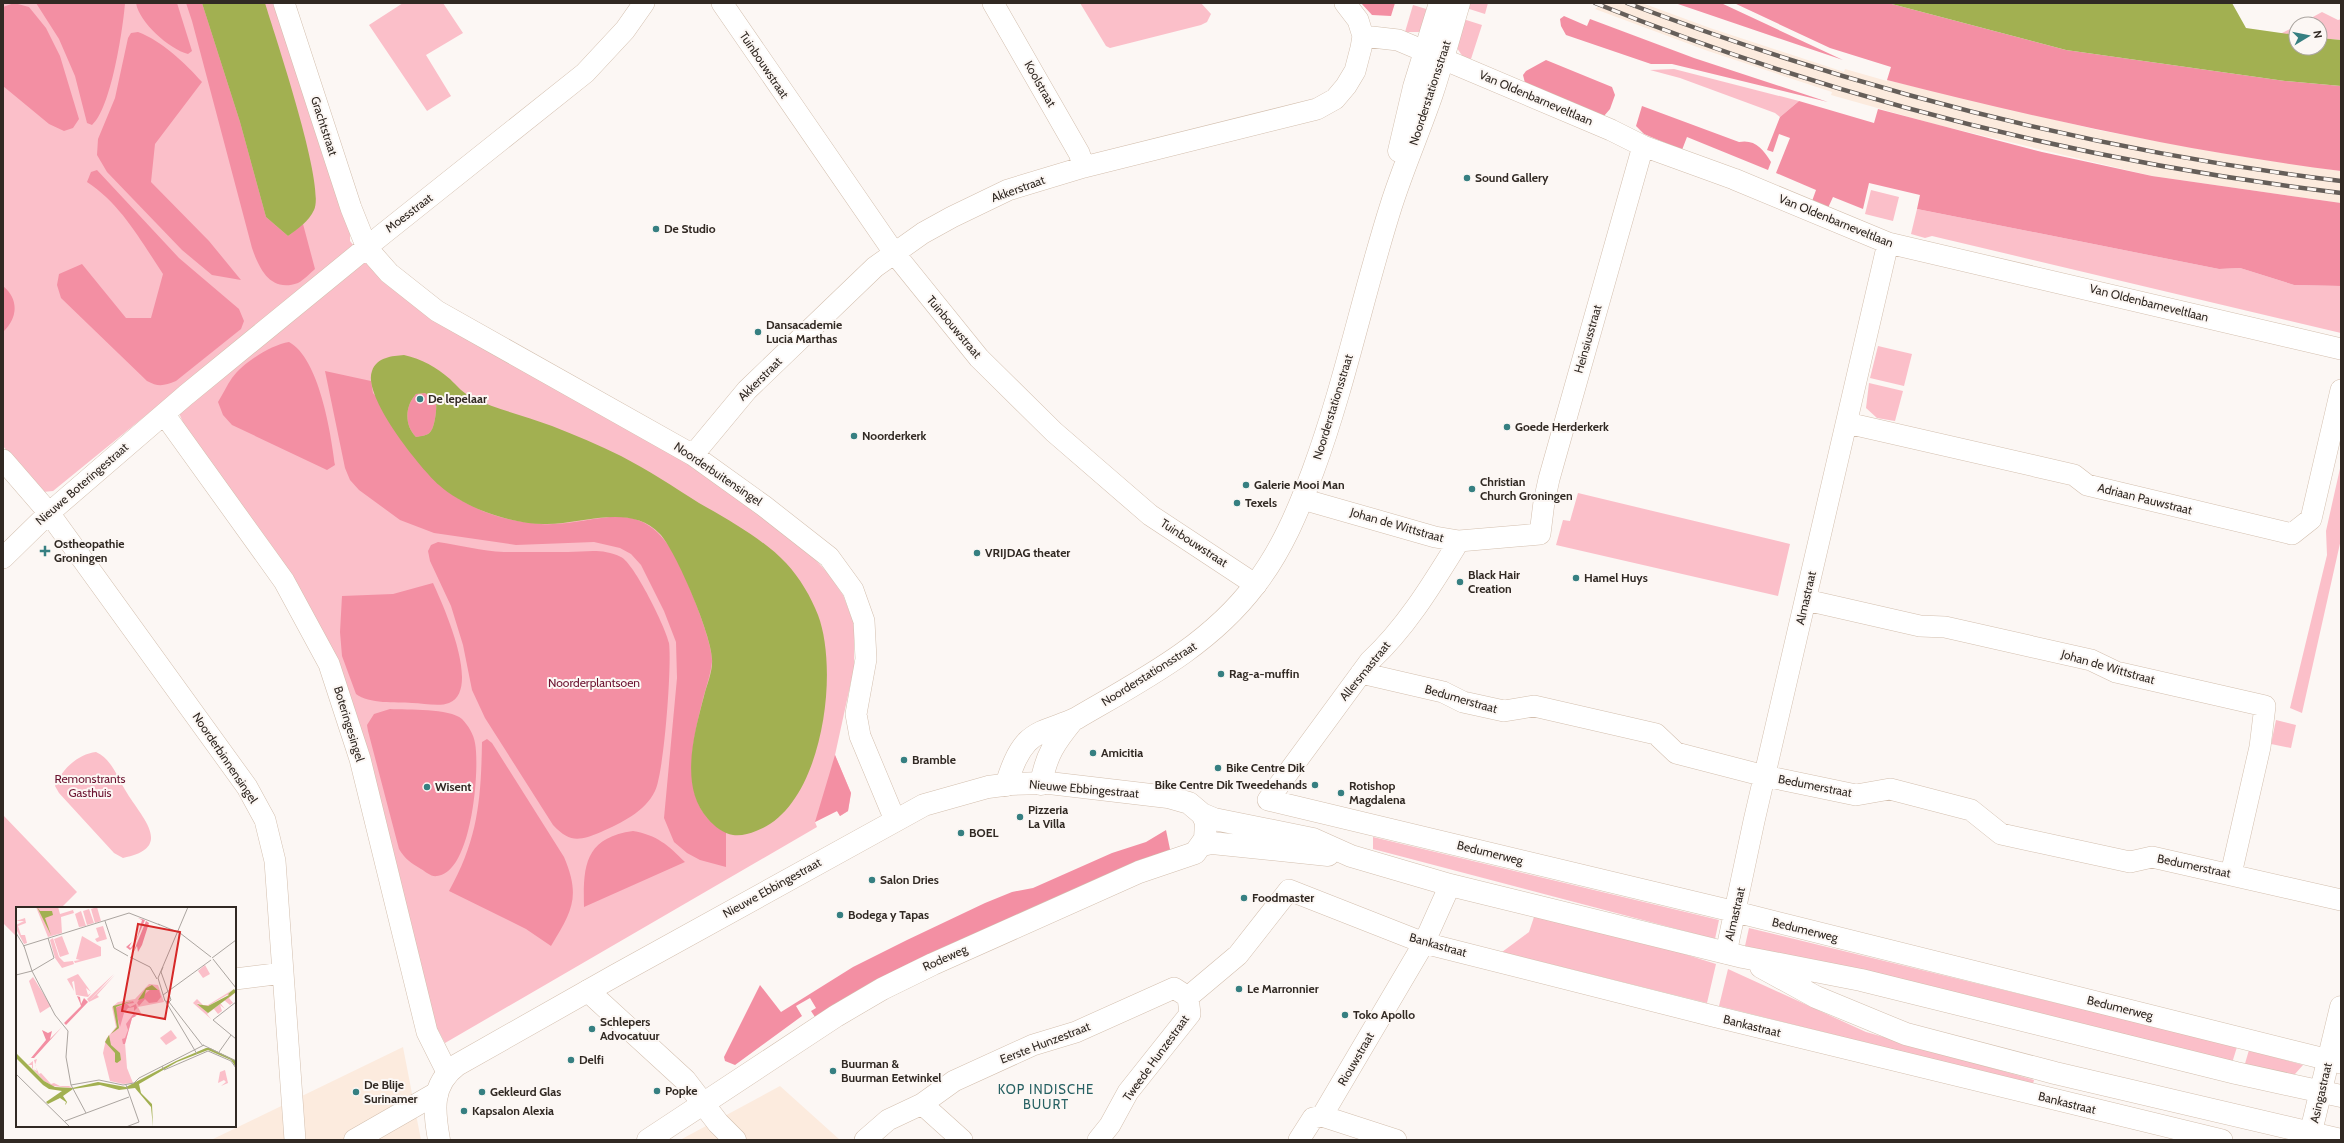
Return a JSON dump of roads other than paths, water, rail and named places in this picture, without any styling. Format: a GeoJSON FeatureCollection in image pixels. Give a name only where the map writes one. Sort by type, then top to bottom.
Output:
{"type":"FeatureCollection","features":[{"type":"Feature","properties":{"kind":"main road","name":"Noorderstationsstraat"},"geometry":{"type":"LineString","coordinates":[[1434,56],[1440,3]]}},
{"type":"Feature","properties":{"kind":"main road","name":"Noorderstationsstraat"},"geometry":{"type":"LineString","coordinates":[[1006,785],[1015,760],[1026,743],[1042,731],[1073,720],[1164,668],[1202,641],[1232,614],[1256,585],[1291,527],[1335,410],[1434,56],[1459,3]]}},
{"type":"Feature","properties":{"kind":"main road","name":"Noorderstationsstraat"},"geometry":{"type":"LineString","coordinates":[[1041,784],[1048,757],[1054,743],[1073,720]]}},
{"type":"Feature","properties":{"kind":"main road","name":"Nieuwe Ebbingestraat"},"geometry":{"type":"LineString","coordinates":[[448,1072],[588,991],[924,805],[955,795],[1006,785],[1041,784],[1168,797],[1189,803],[1202,814]]}},
{"type":"Feature","properties":{"kind":"main road"},"geometry":{"type":"LineString","coordinates":[[1202,814],[1207,831],[1202,845]]}},
{"type":"Feature","properties":{"kind":"main road"},"geometry":{"type":"LineString","coordinates":[[1202,814],[1214,819],[1313,840],[1351,856],[1450,885],[1734,955],[1860,980],[2236,1073],[2331,1094],[2298,1135]]}},
{"type":"Feature","properties":{"kind":"main road"},"geometry":{"type":"LineString","coordinates":[[1202,845],[1212,843],[1351,856]]}},
{"type":"Feature","properties":{"kind":"main road","name":"Rodeweg"},"geometry":{"type":"LineString","coordinates":[[648,1140],[836,1016],[907,976],[1139,872],[1187,856],[1202,845]]}},
{"type":"Feature","properties":{"kind":"main road"},"geometry":{"type":"LineString","coordinates":[[1734,955],[1816,997],[1906,1034],[2298,1135],[2341,1140]]}},
{"type":"Feature","properties":{"kind":"main road"},"geometry":{"type":"LineString","coordinates":[[588,991],[685,1080],[718,1123],[735,1140]]}},
{"type":"Feature","properties":{"kind":"main road","name":"Asingastraat"},"geometry":{"type":"LineString","coordinates":[[2331,1094],[2341,1007]]}},
{"type":"Feature","properties":{"kind":"main road"},"geometry":{"type":"LineString","coordinates":[[439,1140],[434,1112],[437,1093],[448,1072]]}},
{"type":"Feature","properties":{"kind":"main road"},"geometry":{"type":"LineString","coordinates":[[355,1140],[437,1093]]}},
{"type":"Feature","properties":{"kind":"street","name":"Grachtstraat"},"geometry":{"type":"LineString","coordinates":[[284,3],[351,208],[367,248]]}},
{"type":"Feature","properties":{"kind":"street","name":"Moesstraat"},"geometry":{"type":"LineString","coordinates":[[164,414],[367,248],[585,73],[625,30],[644,3]]}},
{"type":"Feature","properties":{"kind":"street","name":"Tuinbouwstraat"},"geometry":{"type":"LineString","coordinates":[[722,3],[895,254],[979,358],[1054,432],[1150,515],[1256,585]]}},
{"type":"Feature","properties":{"kind":"street","name":"Koolstraat"},"geometry":{"type":"LineString","coordinates":[[993,3],[1079,153],[1084,167]]}},
{"type":"Feature","properties":{"kind":"street"},"geometry":{"type":"LineString","coordinates":[[1345,3],[1358,20],[1363,36]]}},
{"type":"Feature","properties":{"kind":"street","name":"Akkerstraat"},"geometry":{"type":"LineString","coordinates":[[693,455],[747,390],[875,267],[935,227],[1008,190],[1084,167],[1317,109],[1335,99],[1346,86],[1355,70],[1363,36]]}},
{"type":"Feature","properties":{"kind":"street","name":"Van Oldenbarneveltlaan"},"geometry":{"type":"LineString","coordinates":[[1363,36],[1398,40],[1583,118],[1643,146],[1734,179],[1888,243],[2341,349]]}},
{"type":"Feature","properties":{"kind":"street","name":"Heinsiusstraat"},"geometry":{"type":"LineString","coordinates":[[1540,534],[1544,502],[1549,479],[1643,146]]}},
{"type":"Feature","properties":{"kind":"street","name":"Almastraat"},"geometry":{"type":"LineString","coordinates":[[1734,955],[1736,912],[1765,776],[1888,243]]}},
{"type":"Feature","properties":{"kind":"street","name":"Noorderbuitensingel"},"geometry":{"type":"LineString","coordinates":[[367,248],[389,273],[437,311],[693,455],[764,506],[829,557],[853,590],[864,621],[866,659],[856,714],[860,736],[895,820]]}},
{"type":"Feature","properties":{"kind":"street","name":"Adriaan Pauwstraat"},"geometry":{"type":"LineString","coordinates":[[1847,423],[2074,475],[2087,485],[2292,534],[2311,519],[2341,390]]}},
{"type":"Feature","properties":{"kind":"street","name":"Nieuwe Boteringestraat"},"geometry":{"type":"LineString","coordinates":[[3,558],[49,513],[164,414]]}},
{"type":"Feature","properties":{"kind":"street","name":"Boteringesingel"},"geometry":{"type":"LineString","coordinates":[[164,414],[284,581],[329,664],[360,758],[427,1032],[448,1072]]}},
{"type":"Feature","properties":{"kind":"street","name":"Noorderbinnensingel"},"geometry":{"type":"LineString","coordinates":[[3,460],[49,513],[247,787],[265,820],[275,861],[295,1140]]}},
{"type":"Feature","properties":{"kind":"street","name":"Johan de Wittstraat"},"geometry":{"type":"LineString","coordinates":[[1302,499],[1435,537],[1459,541],[1540,534]]}},
{"type":"Feature","properties":{"kind":"street","name":"Allersmastraat"},"geometry":{"type":"LineString","coordinates":[[1268,800],[1361,673],[1383,649],[1432,585],[1459,541]]}},
{"type":"Feature","properties":{"kind":"street","name":"Johan de Wittstraat"},"geometry":{"type":"LineString","coordinates":[[1807,596],[1920,626],[1945,627],[2091,660],[2116,672],[2265,706],[2260,747],[2231,874]]}},
{"type":"Feature","properties":{"kind":"street","name":"Bedumerstraat"},"geometry":{"type":"LineString","coordinates":[[1361,673],[1443,692],[1463,702],[1504,711],[1534,706],[1656,734],[1676,753],[1765,776],[1856,795],[1890,788],[1971,810],[2001,834],[2130,862],[2152,857],[2341,900]]}},
{"type":"Feature","properties":{"kind":"street","name":"Bedumerweg"},"geometry":{"type":"LineString","coordinates":[[1268,800],[1736,912],[2335,1061]]}},
{"type":"Feature","properties":{"kind":"street","name":"Riouwstraat"},"geometry":{"type":"LineString","coordinates":[[1299,1140],[1313,1118],[1322,1116],[1424,943],[1450,885]]}},
{"type":"Feature","properties":{"kind":"street","name":"Bankastraat"},"geometry":{"type":"LineString","coordinates":[[1289,890],[1424,943],[1736,1022],[2222,1140]]}},
{"type":"Feature","properties":{"kind":"street","name":"Tweede Hunzestraat"},"geometry":{"type":"LineString","coordinates":[[1098,1140],[1110,1125],[1128,1092],[1190,1014],[1188,997],[1238,955],[1289,890]]}},
{"type":"Feature","properties":{"kind":"street"},"geometry":{"type":"LineString","coordinates":[[236,979],[282,973]]}},
{"type":"Feature","properties":{"kind":"street","name":"Eerste Hunzestraat"},"geometry":{"type":"LineString","coordinates":[[865,1140],[888,1120],[922,1104],[954,1081],[1026,1048],[1076,1032],[1174,988],[1188,997]]}},
{"type":"Feature","properties":{"kind":"street"},"geometry":{"type":"LineString","coordinates":[[922,1104],[962,1140]]}},
{"type":"Feature","properties":{"kind":"street"},"geometry":{"type":"LineString","coordinates":[[1322,1116],[1396,1140]]}},
{"type":"Feature","properties":{"kind":"railway"},"geometry":{"type":"LineString","coordinates":[[1595,3],[1685,37],[1777,69],[1869,97],[1962,122],[2056,145],[2150,164],[2246,180],[2341,193]]}},
{"type":"Feature","properties":{"kind":"railway"},"geometry":{"type":"LineString","coordinates":[[1627,3],[1802,63],[1890,90],[1979,113],[2159,153],[2341,181]]}},
{"type":"Feature","properties":{"kind":"place","name":"Sound Gallery"},"geometry":{"type":"Point","coordinates":[1467,178]}},
{"type":"Feature","properties":{"kind":"place","name":"De Studio"},"geometry":{"type":"Point","coordinates":[656,229]}},
{"type":"Feature","properties":{"kind":"place","name":"Dansacademie Lucia Marthas"},"geometry":{"type":"Point","coordinates":[758,332]}},
{"type":"Feature","properties":{"kind":"place","name":"De lepelaar"},"geometry":{"type":"Point","coordinates":[420,399]}},
{"type":"Feature","properties":{"kind":"place","name":"Goede Herderkerk"},"geometry":{"type":"Point","coordinates":[1507,427]}},
{"type":"Feature","properties":{"kind":"place","name":"Noorderkerk"},"geometry":{"type":"Point","coordinates":[854,436]}},
{"type":"Feature","properties":{"kind":"place","name":"Galerie Mooi Man"},"geometry":{"type":"Point","coordinates":[1246,485]}},
{"type":"Feature","properties":{"kind":"place","name":"Christian Church Groningen"},"geometry":{"type":"Point","coordinates":[1472,489]}},
{"type":"Feature","properties":{"kind":"place","name":"Texels"},"geometry":{"type":"Point","coordinates":[1237,503]}},
{"type":"Feature","properties":{"kind":"place","name":"Ostheopathie Groningen"},"geometry":{"type":"Point","coordinates":[45,551]}},
{"type":"Feature","properties":{"kind":"place","name":"VRIJDAG theater"},"geometry":{"type":"Point","coordinates":[977,553]}},
{"type":"Feature","properties":{"kind":"place","name":"Hamel Huys"},"geometry":{"type":"Point","coordinates":[1576,578]}},
{"type":"Feature","properties":{"kind":"place","name":"Black Hair Creation"},"geometry":{"type":"Point","coordinates":[1460,582]}},
{"type":"Feature","properties":{"kind":"place","name":"Rag-a-muffin"},"geometry":{"type":"Point","coordinates":[1221,674]}},
{"type":"Feature","properties":{"kind":"place","name":"Amicitia"},"geometry":{"type":"Point","coordinates":[1093,753]}},
{"type":"Feature","properties":{"kind":"place","name":"Bramble"},"geometry":{"type":"Point","coordinates":[904,760]}},
{"type":"Feature","properties":{"kind":"place","name":"Bike Centre Dik"},"geometry":{"type":"Point","coordinates":[1218,768]}},
{"type":"Feature","properties":{"kind":"place","name":"Bike Centre Dik Tweedehands"},"geometry":{"type":"Point","coordinates":[1315,785]}},
{"type":"Feature","properties":{"kind":"place","name":"Wisent"},"geometry":{"type":"Point","coordinates":[427,787]}},
{"type":"Feature","properties":{"kind":"place","name":"Rotishop Magdalena"},"geometry":{"type":"Point","coordinates":[1341,793]}},
{"type":"Feature","properties":{"kind":"place","name":"Pizzeria La Villa"},"geometry":{"type":"Point","coordinates":[1020,817]}},
{"type":"Feature","properties":{"kind":"place","name":"BOEL"},"geometry":{"type":"Point","coordinates":[961,833]}},
{"type":"Feature","properties":{"kind":"place","name":"Salon Dries"},"geometry":{"type":"Point","coordinates":[872,880]}},
{"type":"Feature","properties":{"kind":"place","name":"Foodmaster"},"geometry":{"type":"Point","coordinates":[1244,898]}},
{"type":"Feature","properties":{"kind":"place","name":"Bodega y Tapas"},"geometry":{"type":"Point","coordinates":[840,915]}},
{"type":"Feature","properties":{"kind":"place","name":"Le Marronnier"},"geometry":{"type":"Point","coordinates":[1239,989]}},
{"type":"Feature","properties":{"kind":"place","name":"Toko Apollo"},"geometry":{"type":"Point","coordinates":[1345,1015]}},
{"type":"Feature","properties":{"kind":"place","name":"Schlepers Advocatuur"},"geometry":{"type":"Point","coordinates":[592,1029]}},
{"type":"Feature","properties":{"kind":"place","name":"Delfi"},"geometry":{"type":"Point","coordinates":[571,1060]}},
{"type":"Feature","properties":{"kind":"place","name":"Buurman & Buurman Eetwinkel"},"geometry":{"type":"Point","coordinates":[833,1071]}},
{"type":"Feature","properties":{"kind":"place","name":"Popke"},"geometry":{"type":"Point","coordinates":[657,1091]}},
{"type":"Feature","properties":{"kind":"place","name":"De Blije Surinamer"},"geometry":{"type":"Point","coordinates":[356,1092]}},
{"type":"Feature","properties":{"kind":"place","name":"Gekleurd Glas"},"geometry":{"type":"Point","coordinates":[482,1092]}},
{"type":"Feature","properties":{"kind":"place","name":"Kapsalon Alexia"},"geometry":{"type":"Point","coordinates":[464,1111]}},
{"type":"Feature","properties":{"kind":"district","name":"KOP INDISCHE BUURT"},"geometry":{"type":"Point","coordinates":[1046,1096]}},
{"type":"Feature","properties":{"kind":"park label","name":"Noorderplantsoen"},"geometry":{"type":"Point","coordinates":[594,683]}},
{"type":"Feature","properties":{"kind":"park label","name":"Remonstrants Gasthuis"},"geometry":{"type":"Point","coordinates":[90,786]}}]}
